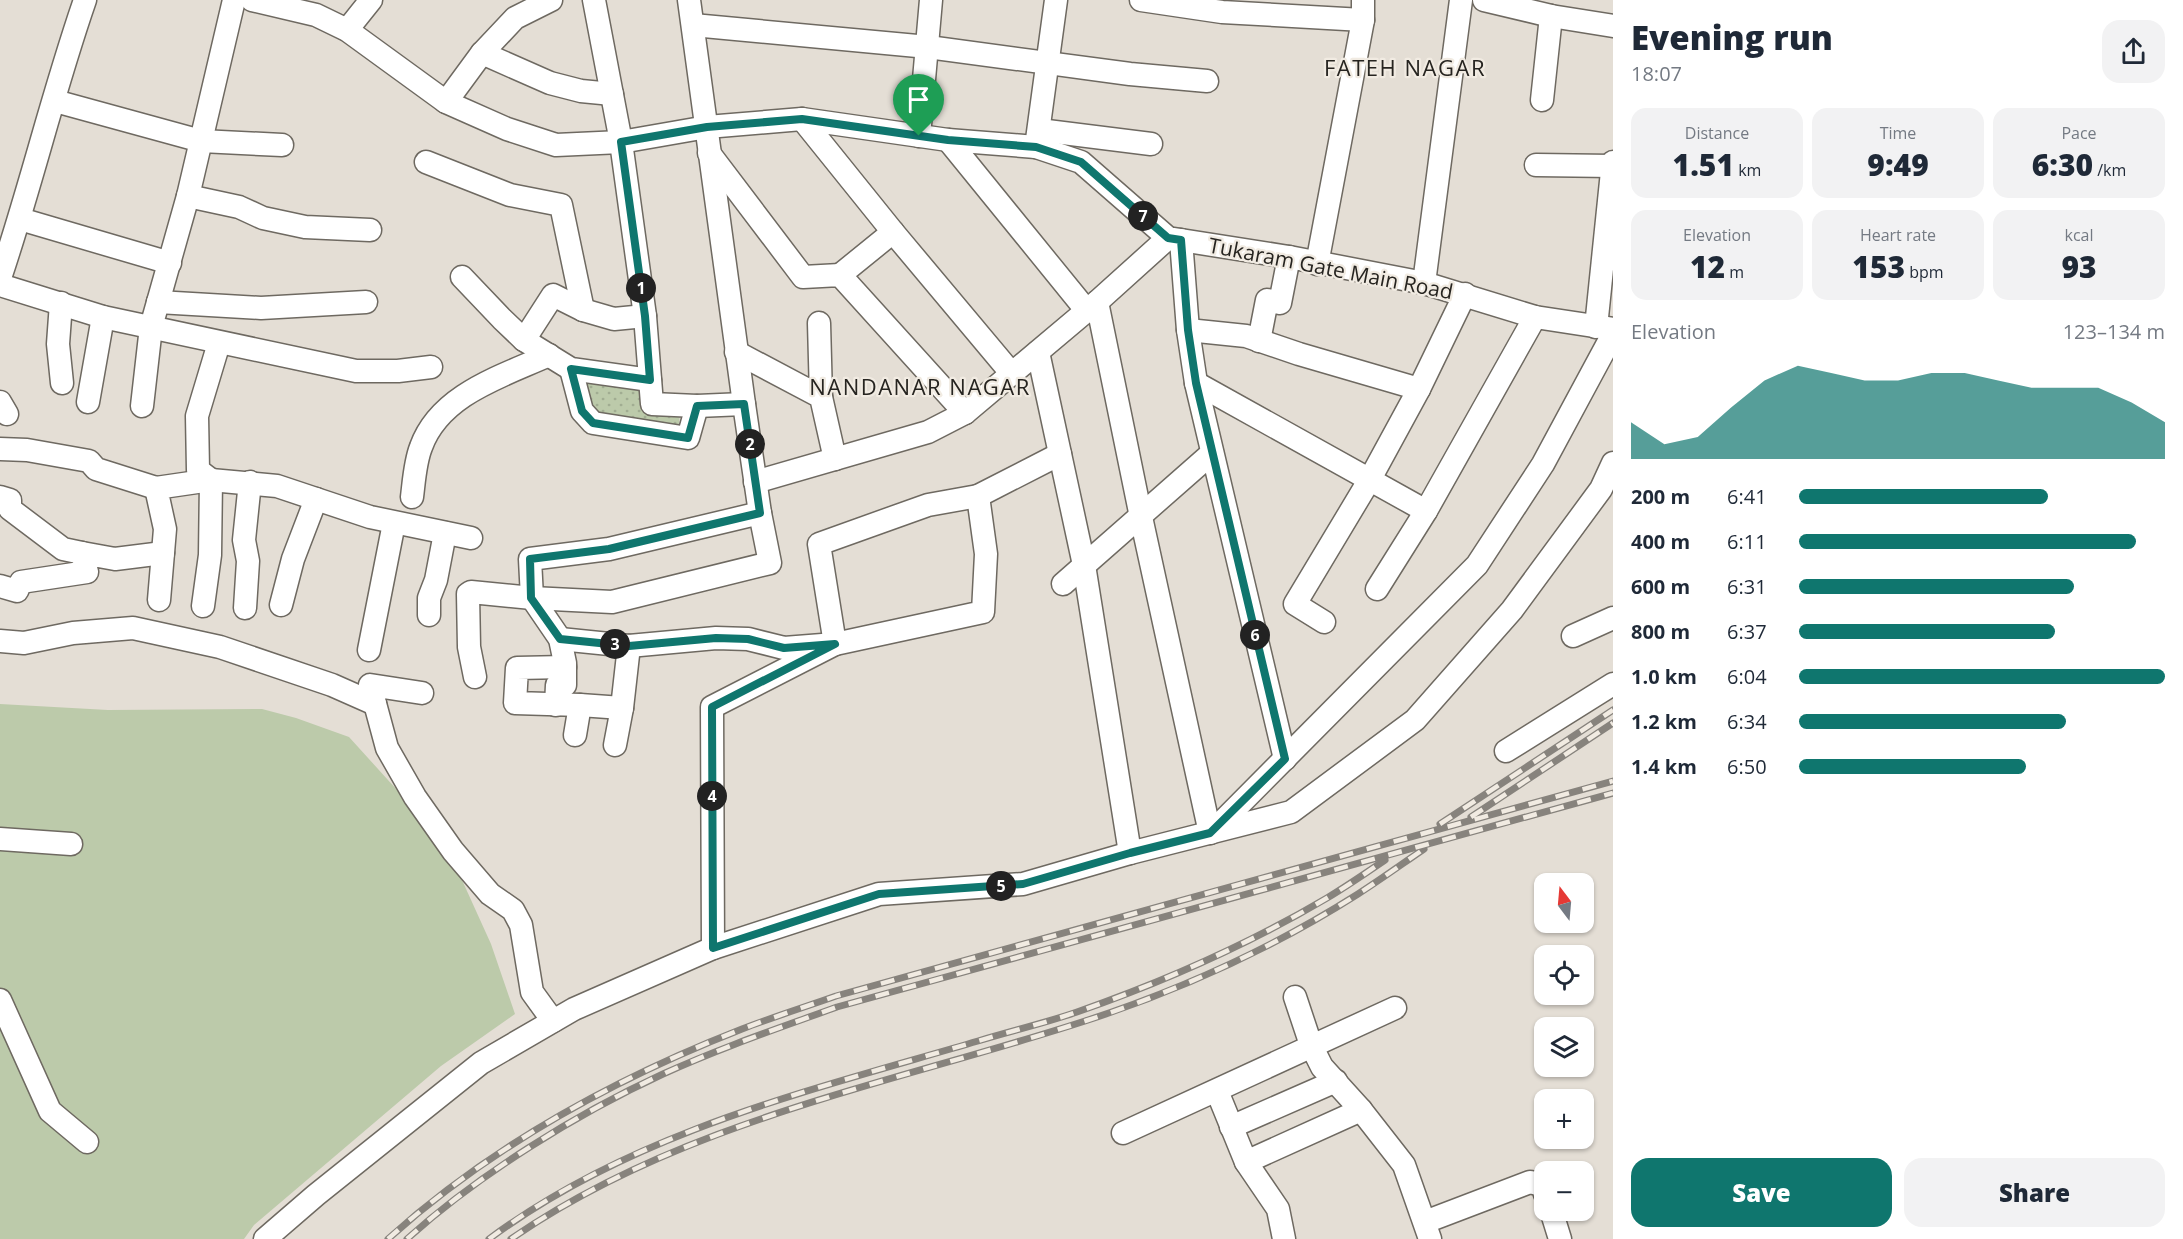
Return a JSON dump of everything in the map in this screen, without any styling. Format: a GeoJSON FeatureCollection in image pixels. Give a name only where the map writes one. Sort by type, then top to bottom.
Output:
{"type":"FeatureCollection","features":[{"type":"Feature","properties":{"kind":"street"},"geometry":{"type":"LineString","coordinates":[[0,278],[55,101],[70,42],[85,0]]}},
{"type":"Feature","properties":{"kind":"street"},"geometry":{"type":"LineString","coordinates":[[142,406],[151,327],[188,196],[234,0]]}},
{"type":"Feature","properties":{"kind":"street"},"geometry":{"type":"LineString","coordinates":[[252,0],[318,8],[446,102],[507,129],[556,145],[621,142],[707,127],[802,119],[948,140],[1037,138],[1151,144]]}},
{"type":"Feature","properties":{"kind":"street"},"geometry":{"type":"LineString","coordinates":[[347,30],[370,0]]}},
{"type":"Feature","properties":{"kind":"street"},"geometry":{"type":"LineString","coordinates":[[446,102],[483,53],[515,18],[551,0]]}},
{"type":"Feature","properties":{"kind":"street"},"geometry":{"type":"LineString","coordinates":[[593,0],[621,142],[645,316],[651,404],[697,406],[744,404]]}},
{"type":"Feature","properties":{"kind":"street"},"geometry":{"type":"LineString","coordinates":[[475,677],[469,647],[468,594],[471,592],[612,602],[770,563],[755,482],[736,352],[689,0]]}},
{"type":"Feature","properties":{"kind":"street"},"geometry":{"type":"LineString","coordinates":[[919,136],[932,0]]}},
{"type":"Feature","properties":{"kind":"street"},"geometry":{"type":"LineString","coordinates":[[1037,138],[1056,0]]}},
{"type":"Feature","properties":{"kind":"street"},"geometry":{"type":"LineString","coordinates":[[1141,0],[1222,6],[1363,10],[1317,264]]}},
{"type":"Feature","properties":{"kind":"street"},"geometry":{"type":"LineString","coordinates":[[1424,283],[1461,0]]}},
{"type":"Feature","properties":{"kind":"street"},"geometry":{"type":"LineString","coordinates":[[1484,0],[1551,16],[1613,26]]}},
{"type":"Feature","properties":{"kind":"street"},"geometry":{"type":"LineString","coordinates":[[1542,100],[1551,16]]}},
{"type":"Feature","properties":{"kind":"street"},"geometry":{"type":"LineString","coordinates":[[693,25],[928,47],[1130,74],[1207,81]]}},
{"type":"Feature","properties":{"kind":"street"},"geometry":{"type":"LineString","coordinates":[[483,53],[550,83],[581,91],[612,94]]}},
{"type":"Feature","properties":{"kind":"street"},"geometry":{"type":"LineString","coordinates":[[55,101],[201,141],[282,145]]}},
{"type":"Feature","properties":{"kind":"street"},"geometry":{"type":"LineString","coordinates":[[802,119],[1012,374]]}},
{"type":"Feature","properties":{"kind":"street"},"geometry":{"type":"LineString","coordinates":[[1037,138],[1081,162],[1175,239],[1196,383],[1285,759]]}},
{"type":"Feature","properties":{"kind":"street"},"geometry":{"type":"LineString","coordinates":[[948,140],[1092,307],[1141,517],[1210,833]]}},
{"type":"Feature","properties":{"kind":"street"},"geometry":{"type":"LineString","coordinates":[[708,152],[803,277],[840,275],[893,232]]}},
{"type":"Feature","properties":{"kind":"street"},"geometry":{"type":"LineString","coordinates":[[426,162],[510,195],[561,205],[583,310]]}},
{"type":"Feature","properties":{"kind":"street"},"geometry":{"type":"LineString","coordinates":[[1210,833],[1477,566],[1543,465],[1607,330],[1613,164],[1536,165]]}},
{"type":"Feature","properties":{"kind":"street"},"geometry":{"type":"LineString","coordinates":[[188,196],[239,207],[263,218],[305,227],[370,230]]}},
{"type":"Feature","properties":{"kind":"street"},"geometry":{"type":"LineString","coordinates":[[20,219],[170,263]]}},
{"type":"Feature","properties":{"kind":"street"},"geometry":{"type":"LineString","coordinates":[[755,482],[928,432],[965,413],[1175,239]]}},
{"type":"Feature","properties":{"kind":"street","name":"Tukaram Gate Main Road"},"geometry":{"type":"LineString","coordinates":[[1175,239],[1289,257],[1424,283],[1535,317],[1607,330]]}},
{"type":"Feature","properties":{"kind":"street"},"geometry":{"type":"LineString","coordinates":[[1259,341],[1267,300],[1280,303],[1289,257]]}},
{"type":"Feature","properties":{"kind":"street"},"geometry":{"type":"LineString","coordinates":[[840,275],[965,413]]}},
{"type":"Feature","properties":{"kind":"street"},"geometry":{"type":"LineString","coordinates":[[462,277],[524,340],[571,369],[650,380]]}},
{"type":"Feature","properties":{"kind":"street"},"geometry":{"type":"LineString","coordinates":[[0,285],[103,317],[356,371],[398,371],[431,367]]}},
{"type":"Feature","properties":{"kind":"street"},"geometry":{"type":"LineString","coordinates":[[1324,622],[1296,604],[1370,479],[1419,388],[1465,294]]}},
{"type":"Feature","properties":{"kind":"street"},"geometry":{"type":"LineString","coordinates":[[524,340],[553,295],[583,310],[614,319],[645,316]]}},
{"type":"Feature","properties":{"kind":"street"},"geometry":{"type":"LineString","coordinates":[[158,302],[261,308],[366,302]]}},
{"type":"Feature","properties":{"kind":"street"},"geometry":{"type":"LineString","coordinates":[[61,303],[58,344],[62,383]]}},
{"type":"Feature","properties":{"kind":"street"},"geometry":{"type":"LineString","coordinates":[[88,402],[103,317]]}},
{"type":"Feature","properties":{"kind":"street"},"geometry":{"type":"LineString","coordinates":[[1377,589],[1426,511],[1535,317]]}},
{"type":"Feature","properties":{"kind":"street"},"geometry":{"type":"LineString","coordinates":[[819,322],[821,397],[836,459]]}},
{"type":"Feature","properties":{"kind":"street"},"geometry":{"type":"LineString","coordinates":[[1188,330],[1246,336],[1419,388]]}},
{"type":"Feature","properties":{"kind":"street"},"geometry":{"type":"LineString","coordinates":[[211,480],[198,470],[197,416],[219,342]]}},
{"type":"Feature","properties":{"kind":"street"},"geometry":{"type":"LineString","coordinates":[[736,352],[821,397]]}},
{"type":"Feature","properties":{"kind":"street"},"geometry":{"type":"LineString","coordinates":[[1038,352],[1084,565],[1130,853]]}},
{"type":"Feature","properties":{"kind":"street"},"geometry":{"type":"LineString","coordinates":[[412,497],[420,449],[429,430],[446,411],[478,387],[549,355]]}},
{"type":"Feature","properties":{"kind":"street"},"geometry":{"type":"LineString","coordinates":[[571,369],[582,411],[593,423],[688,438],[697,406]]}},
{"type":"Feature","properties":{"kind":"street"},"geometry":{"type":"LineString","coordinates":[[1196,383],[1426,511]]}},
{"type":"Feature","properties":{"kind":"street"},"geometry":{"type":"LineString","coordinates":[[0,449],[27,450],[89,461],[96,470],[156,488],[211,480],[277,486],[370,517],[471,538]]}},
{"type":"Feature","properties":{"kind":"street"},"geometry":{"type":"LineString","coordinates":[[1063,584],[1212,453]]}},
{"type":"Feature","properties":{"kind":"street"},"geometry":{"type":"LineString","coordinates":[[835,644],[819,544],[928,505],[978,496],[1060,454]]}},
{"type":"Feature","properties":{"kind":"street"},"geometry":{"type":"LineString","coordinates":[[265,1239],[316,1195],[481,1063],[574,1009],[713,948],[879,894],[1023,884],[1130,853],[1291,812],[1415,720],[1512,610],[1601,489],[1613,463]]}},
{"type":"Feature","properties":{"kind":"street"},"geometry":{"type":"LineString","coordinates":[[203,606],[210,555],[211,480]]}},
{"type":"Feature","properties":{"kind":"street"},"geometry":{"type":"LineString","coordinates":[[245,608],[248,561],[244,540],[250,482]]}},
{"type":"Feature","properties":{"kind":"street"},"geometry":{"type":"LineString","coordinates":[[156,488],[165,529],[159,600]]}},
{"type":"Feature","properties":{"kind":"street"},"geometry":{"type":"LineString","coordinates":[[760,513],[609,549],[530,559],[531,598],[560,639],[629,646],[716,638],[748,639],[784,648],[835,644],[983,612],[986,554],[978,496]]}},
{"type":"Feature","properties":{"kind":"street"},"geometry":{"type":"LineString","coordinates":[[0,497],[10,500],[10,509],[63,549],[115,559],[163,553]]}},
{"type":"Feature","properties":{"kind":"street"},"geometry":{"type":"LineString","coordinates":[[281,605],[293,559],[315,499]]}},
{"type":"Feature","properties":{"kind":"street"},"geometry":{"type":"LineString","coordinates":[[369,650],[394,523]]}},
{"type":"Feature","properties":{"kind":"street"},"geometry":{"type":"LineString","coordinates":[[429,615],[429,598],[436,580],[445,534]]}},
{"type":"Feature","properties":{"kind":"street"},"geometry":{"type":"LineString","coordinates":[[0,586],[16,591],[21,582],[87,572],[82,553]]}},
{"type":"Feature","properties":{"kind":"street"},"geometry":{"type":"LineString","coordinates":[[1573,636],[1613,618]]}},
{"type":"Feature","properties":{"kind":"street"},"geometry":{"type":"LineString","coordinates":[[0,641],[24,643],[73,633],[133,628],[220,647],[332,685],[375,704]]}},
{"type":"Feature","properties":{"kind":"street"},"geometry":{"type":"LineString","coordinates":[[560,639],[548,685],[580,705],[622,708]]}},
{"type":"Feature","properties":{"kind":"street"},"geometry":{"type":"LineString","coordinates":[[713,948],[712,707],[835,644]]}},
{"type":"Feature","properties":{"kind":"street"},"geometry":{"type":"LineString","coordinates":[[615,745],[629,646]]}},
{"type":"Feature","properties":{"kind":"street"},"geometry":{"type":"LineString","coordinates":[[1506,751],[1613,684]]}},
{"type":"Feature","properties":{"kind":"street"},"geometry":{"type":"LineString","coordinates":[[422,693],[370,685],[387,748],[415,797],[453,851],[490,894],[513,910],[521,925],[532,992],[553,1021]]}},
{"type":"Feature","properties":{"kind":"street"},"geometry":{"type":"LineString","coordinates":[[575,735],[580,705]]}},
{"type":"Feature","properties":{"kind":"street"},"geometry":{"type":"LineString","coordinates":[[0,839],[71,844]]}},
{"type":"Feature","properties":{"kind":"street"},"geometry":{"type":"LineString","coordinates":[[1295,997],[1311,1045],[1322,1067],[1361,1110],[1404,1165],[1427,1231],[1530,1182],[1534,1183]]}},
{"type":"Feature","properties":{"kind":"street"},"geometry":{"type":"LineString","coordinates":[[0,1000],[50,1111],[87,1142]]}},
{"type":"Feature","properties":{"kind":"street"},"geometry":{"type":"LineString","coordinates":[[1123,1133],[1395,1008]]}},
{"type":"Feature","properties":{"kind":"street"},"geometry":{"type":"LineString","coordinates":[[1231,1127],[1336,1081]]}},
{"type":"Feature","properties":{"kind":"street"},"geometry":{"type":"LineString","coordinates":[[1217,1091],[1246,1162],[1278,1209],[1284,1239]]}},
{"type":"Feature","properties":{"kind":"street"},"geometry":{"type":"LineString","coordinates":[[1246,1162],[1361,1110]]}},
{"type":"Feature","properties":{"kind":"street"},"geometry":{"type":"LineString","coordinates":[[1554,1221],[1560,1239]]}},
{"type":"Feature","properties":{"kind":"green space"},"geometry":{"type":"Polygon","coordinates":[[[581,380],[645,386],[680,411],[679,426],[597,419],[581,380]]]}},
{"type":"Feature","properties":{"kind":"green space"},"geometry":{"type":"Polygon","coordinates":[[[0,704],[108,710],[262,709],[296,718],[349,737],[427,823],[457,869],[491,944],[515,1014],[441,1066],[254,1225],[244,1239],[0,1239],[0,704]]]}},
{"type":"Feature","properties":{"kind":"railway"},"geometry":{"type":"LineString","coordinates":[[1440,824],[1613,710]]}},
{"type":"Feature","properties":{"kind":"railway"},"geometry":{"type":"LineString","coordinates":[[1471,817],[1613,723]]}},
{"type":"Feature","properties":{"kind":"railway"},"geometry":{"type":"LineString","coordinates":[[388,1239],[468,1174],[555,1118],[647,1070],[754,1025],[836,996],[1613,781]]}},
{"type":"Feature","properties":{"kind":"railway"},"geometry":{"type":"LineString","coordinates":[[407,1239],[496,1169],[562,1127],[663,1074],[750,1039],[837,1007],[1613,793]]}},
{"type":"Feature","properties":{"kind":"railway"},"geometry":{"type":"LineString","coordinates":[[511,1239],[577,1198],[646,1164],[717,1135],[789,1109],[1012,1044],[1156,996],[1259,950],[1326,914],[1424,849]]}},
{"type":"Feature","properties":{"kind":"railway"},"geometry":{"type":"LineString","coordinates":[[489,1239],[544,1202],[602,1170],[724,1119],[787,1097],[1065,1016],[1173,975],[1297,915],[1385,860]]}},
{"type":"Feature","properties":{"kind":"district","name":"FATEH NAGAR"},"geometry":{"type":"Point","coordinates":[1405,67]}},
{"type":"Feature","properties":{"kind":"district","name":"NANDANAR NAGAR"},"geometry":{"type":"Point","coordinates":[920,386]}},
{"type":"Feature","properties":{"kind":"route"},"geometry":{"type":"LineString","coordinates":[[802,119],[919,136],[1036,147],[1081,162],[1168,238],[1181,240],[1188,330],[1196,383],[1285,759],[1210,833],[1023,884],[879,894],[713,948],[712,707],[835,644],[784,648],[748,639],[716,638],[629,646],[560,639],[531,598],[530,559],[609,549],[760,513],[744,404],[697,406],[688,438],[593,423],[582,411],[571,369],[650,380],[645,316],[621,142],[707,127],[802,119]]}}]}
